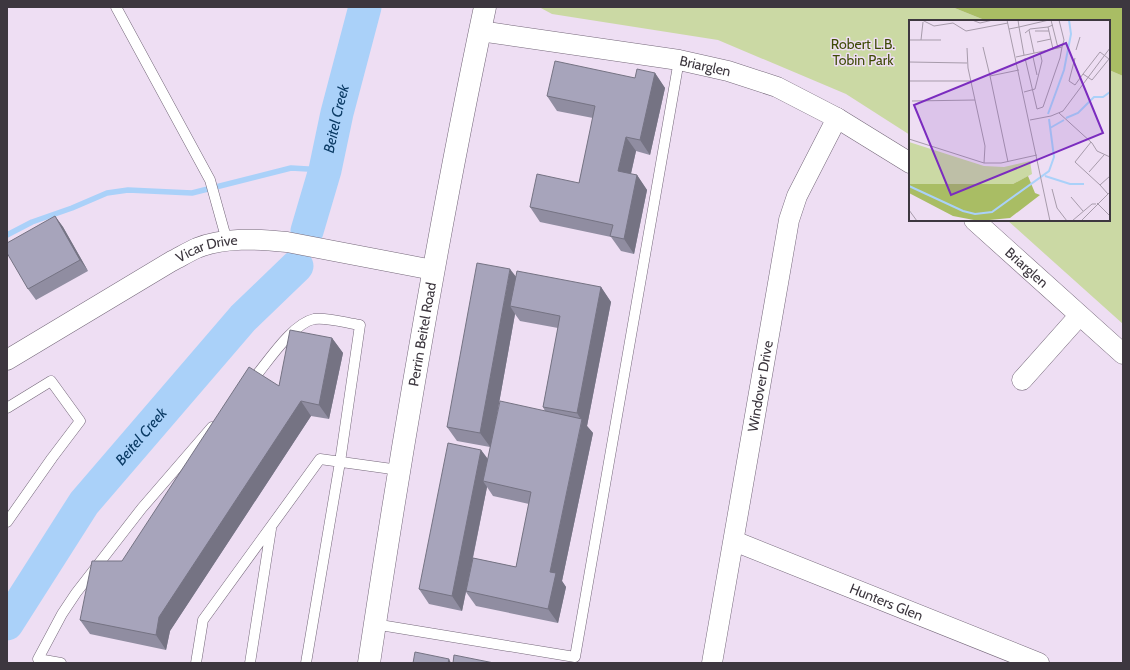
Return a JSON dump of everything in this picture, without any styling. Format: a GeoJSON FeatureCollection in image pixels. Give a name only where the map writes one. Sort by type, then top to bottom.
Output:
{"type":"FeatureCollection","features":[{"type":"Feature","properties":{"kind":"main road","name":"Perrin Beitel Road"},"geometry":{"type":"LineString","coordinates":[[369,663],[399,470],[433,270],[485,7]]}},
{"type":"Feature","properties":{"kind":"street","name":"Briarglen"},"geometry":{"type":"LineString","coordinates":[[480,31],[678,60],[728,71],[777,87],[837,118],[909,162]]}},
{"type":"Feature","properties":{"kind":"street","name":"Windover Drive"},"geometry":{"type":"LineString","coordinates":[[712,663],[789,220],[797,196],[837,118]]}},
{"type":"Feature","properties":{"kind":"street","name":"Briarglen"},"geometry":{"type":"LineString","coordinates":[[975,221],[1123,354]]}},
{"type":"Feature","properties":{"kind":"street","name":"Vicar Drive"},"geometry":{"type":"LineString","coordinates":[[7,360],[172,261],[198,248],[226,242],[268,240],[287,242],[433,270]]}},
{"type":"Feature","properties":{"kind":"street"},"geometry":{"type":"LineString","coordinates":[[1022,380],[1079,316]]}},
{"type":"Feature","properties":{"kind":"street","name":"Hunters Glen"},"geometry":{"type":"LineString","coordinates":[[734,541],[1039,663]]}},
{"type":"Feature","properties":{"kind":"lane"},"geometry":{"type":"LineString","coordinates":[[116,7],[210,180],[226,242]]}},
{"type":"Feature","properties":{"kind":"lane"},"geometry":{"type":"LineString","coordinates":[[374,624],[575,660],[678,60]]}},
{"type":"Feature","properties":{"kind":"lane"},"geometry":{"type":"LineString","coordinates":[[244,390],[270,358],[304,323],[316,319],[360,325],[340,462],[306,663]]}},
{"type":"Feature","properties":{"kind":"lane"},"geometry":{"type":"LineString","coordinates":[[7,408],[51,381],[80,421],[7,522]]}},
{"type":"Feature","properties":{"kind":"lane"},"geometry":{"type":"LineString","coordinates":[[61,663],[37,661],[62,614],[142,508],[218,419]]}},
{"type":"Feature","properties":{"kind":"lane"},"geometry":{"type":"LineString","coordinates":[[196,663],[203,620],[320,459],[399,470]]}},
{"type":"Feature","properties":{"kind":"lane"},"geometry":{"type":"LineString","coordinates":[[250,663],[271,527]]}},
{"type":"Feature","properties":{"kind":"green space","name":"Robert L.B. Tobin Park"},"geometry":{"type":"Polygon","coordinates":[[[539,7],[952,7],[984,20],[909,20],[909,134],[846,94],[718,40],[552,14],[539,7]]]}},
{"type":"Feature","properties":{"kind":"green space"},"geometry":{"type":"Polygon","coordinates":[[[952,7],[1123,7],[1123,76],[1110,70],[1110,20],[984,20],[952,7]]]}},
{"type":"Feature","properties":{"kind":"green space"},"geometry":{"type":"Polygon","coordinates":[[[1110,70],[1123,76],[1123,324],[1008,221],[1110,221],[1110,70]]]}},
{"type":"Feature","properties":{"kind":"building"},"geometry":{"type":"Polygon","coordinates":[[[555,61],[635,78],[637,69],[655,73],[640,140],[626,137],[618,171],[637,175],[624,239],[610,236],[613,225],[530,207],[537,174],[579,183],[595,106],[547,96],[555,61]]]}},
{"type":"Feature","properties":{"kind":"building"},"geometry":{"type":"Polygon","coordinates":[[[55,216],[80,260],[28,289],[7,253],[7,243],[55,216]]]}},
{"type":"Feature","properties":{"kind":"building"},"geometry":{"type":"Polygon","coordinates":[[[477,263],[510,269],[480,433],[447,427],[477,263]]]}},
{"type":"Feature","properties":{"kind":"building"},"geometry":{"type":"Polygon","coordinates":[[[517,271],[601,287],[577,413],[543,407],[560,316],[510,306],[517,271]]]}},
{"type":"Feature","properties":{"kind":"building"},"geometry":{"type":"Polygon","coordinates":[[[290,330],[332,338],[319,405],[301,401],[159,617],[156,635],[80,620],[92,561],[122,561],[249,367],[279,386],[290,330]]]}},
{"type":"Feature","properties":{"kind":"building"},"geometry":{"type":"Polygon","coordinates":[[[500,401],[582,419],[550,572],[556,573],[548,609],[466,591],[473,558],[516,567],[531,492],[483,481],[500,401]]]}},
{"type":"Feature","properties":{"kind":"building"},"geometry":{"type":"Polygon","coordinates":[[[448,443],[481,450],[452,596],[419,589],[448,443]]]}},
{"type":"Feature","properties":{"kind":"building"},"geometry":{"type":"Polygon","coordinates":[[[415,652],[449,659],[448,663],[413,663],[415,652]]]}},
{"type":"Feature","properties":{"kind":"building"},"geometry":{"type":"Polygon","coordinates":[[[454,655],[494,663],[453,663],[454,655]]]}},
{"type":"Feature","properties":{"kind":"waterway","name":"Beitel Creek"},"geometry":{"type":"LineString","coordinates":[[307,231],[325,170],[337,113],[365,7]]}},
{"type":"Feature","properties":{"kind":"waterway"},"geometry":{"type":"LineString","coordinates":[[7,235],[32,222],[72,208],[107,193],[128,190],[192,193],[291,168],[325,170]]}},
{"type":"Feature","properties":{"kind":"waterway","name":"Beitel Creek"},"geometry":{"type":"LineString","coordinates":[[7,624],[84,503],[243,318],[297,266]]}}]}
